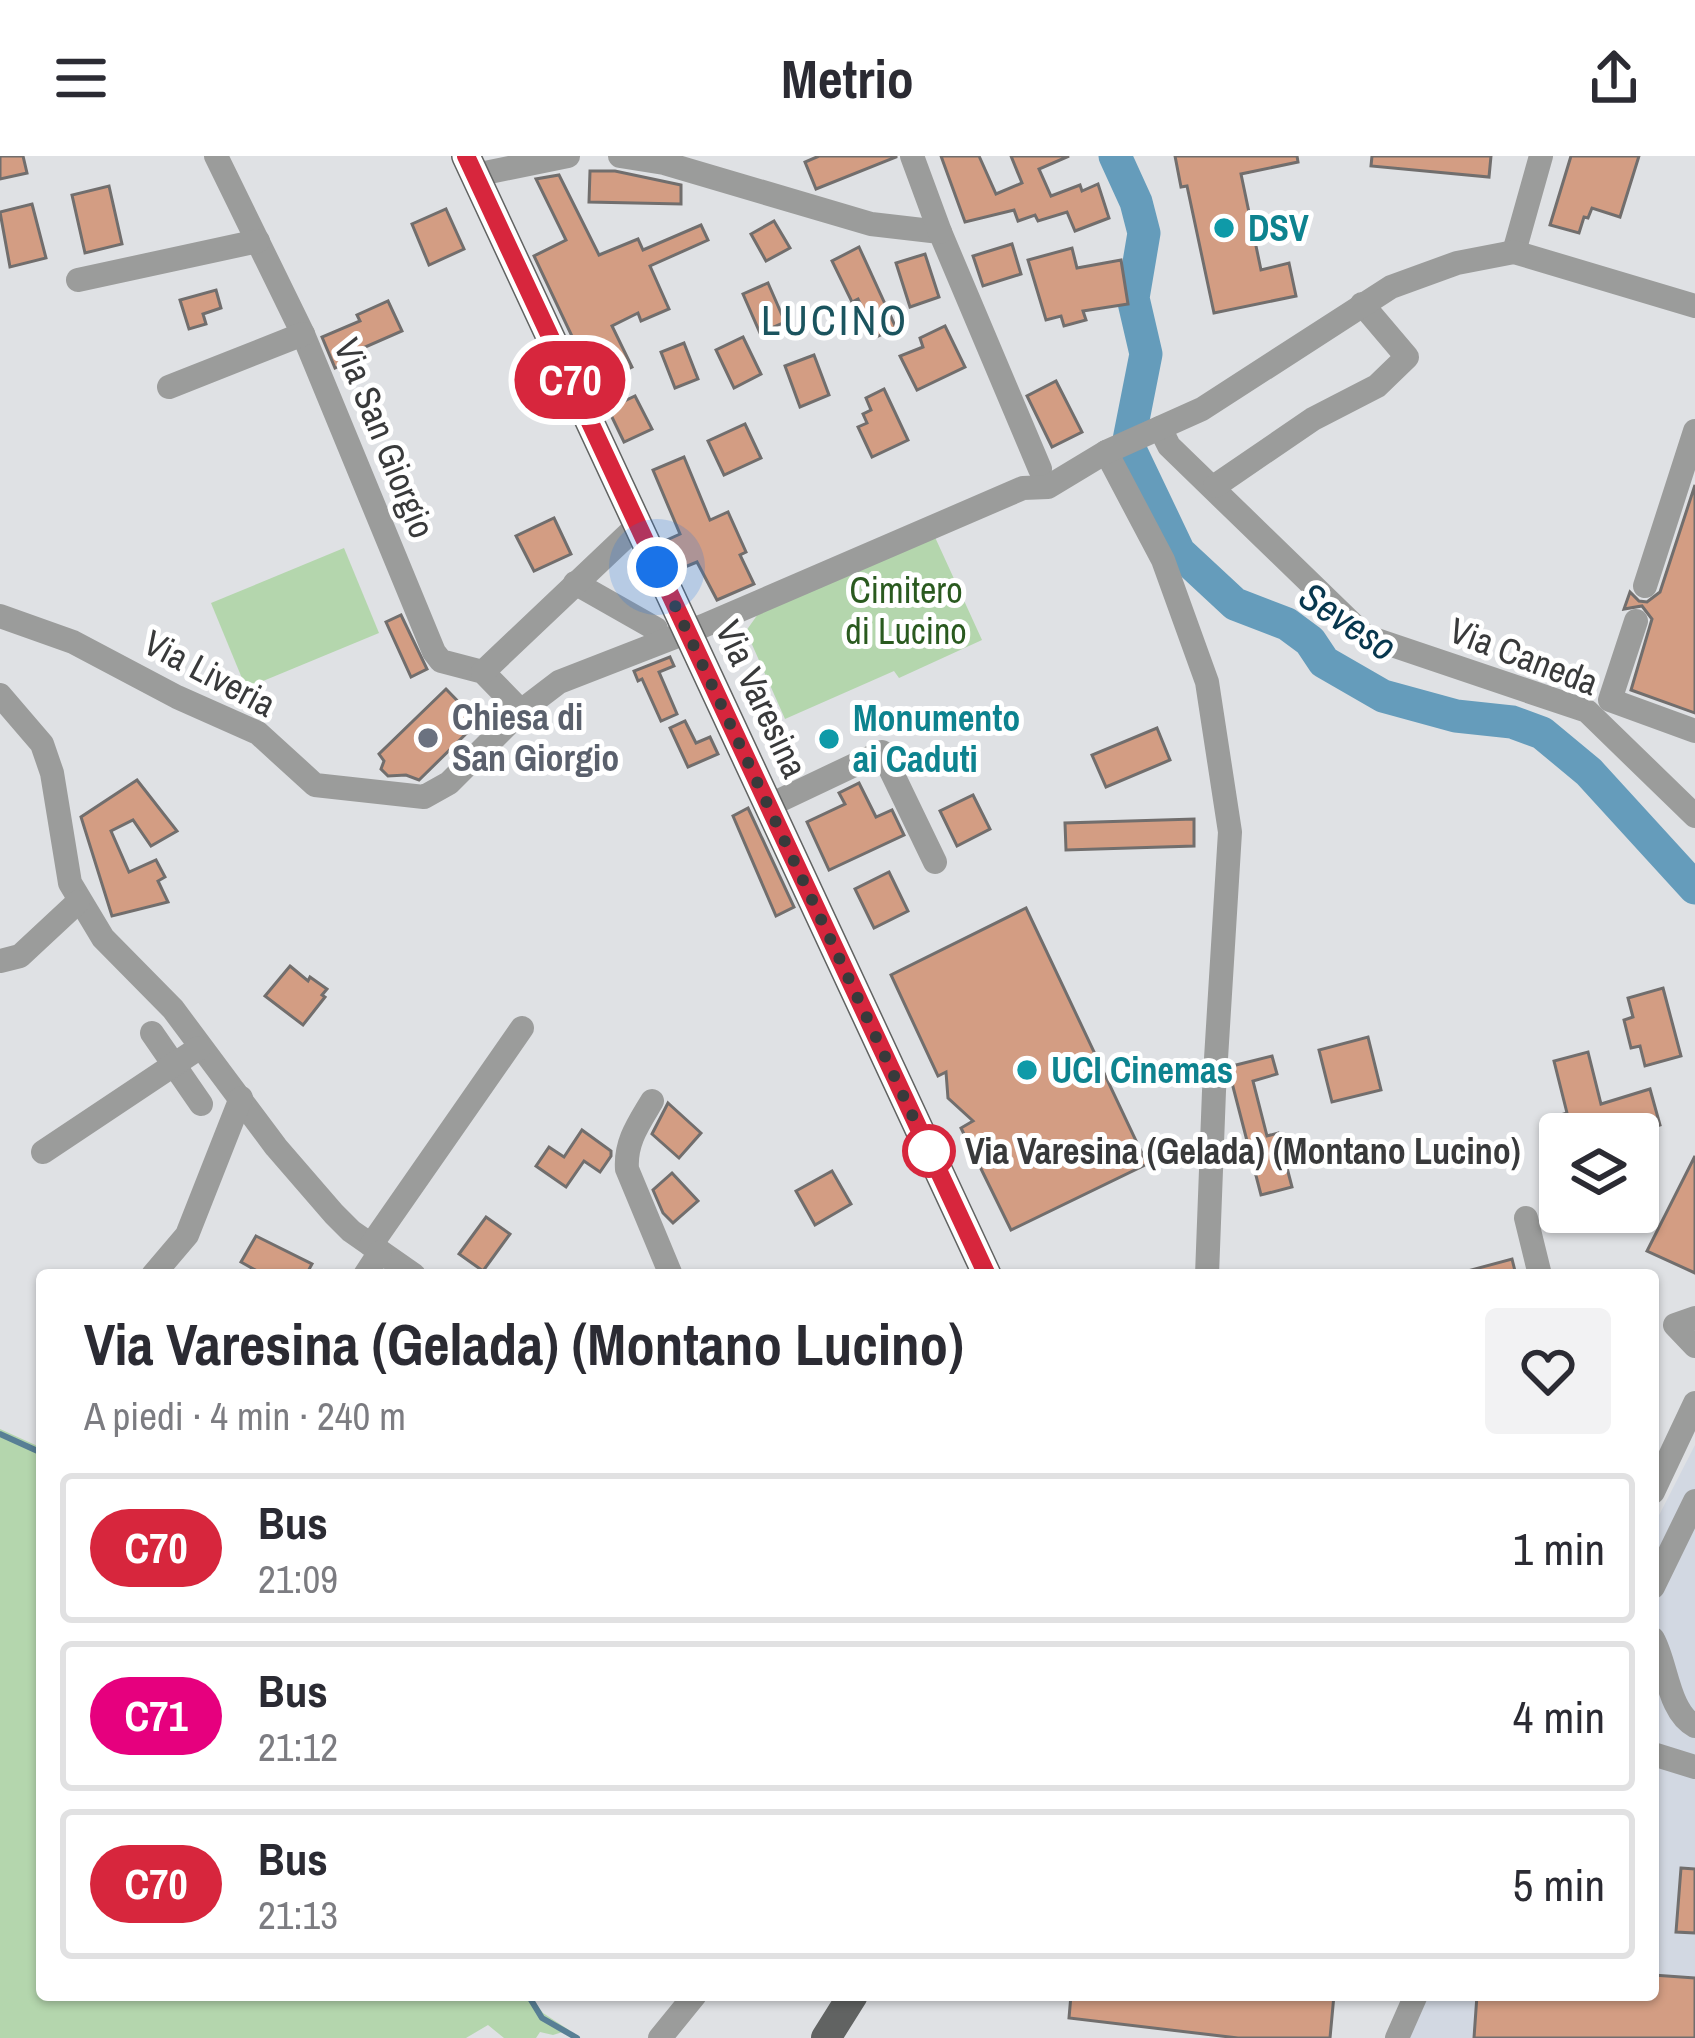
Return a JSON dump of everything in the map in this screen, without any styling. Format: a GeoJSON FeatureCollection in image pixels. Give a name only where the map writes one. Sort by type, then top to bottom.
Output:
{"type":"FeatureCollection","features":[{"type":"Feature","properties":{"kind":"main road","name":"Via Varesina"},"geometry":{"type":"LineString","coordinates":[[470,166],[984,1269]]}},
{"type":"Feature","properties":{"kind":"main road"},"geometry":{"type":"LineString","coordinates":[[830,2032],[849,2001]]}},
{"type":"Feature","properties":{"kind":"main road"},"geometry":{"type":"LineString","coordinates":[[830,2032],[865,2001]]}},
{"type":"Feature","properties":{"kind":"street","name":"Via San Giorgio"},"geometry":{"type":"LineString","coordinates":[[216,156],[303,334],[434,652],[441,661],[483,672],[521,711]]}},
{"type":"Feature","properties":{"kind":"street"},"geometry":{"type":"LineString","coordinates":[[470,166],[568,156]]}},
{"type":"Feature","properties":{"kind":"street"},"geometry":{"type":"LineString","coordinates":[[620,156],[664,163],[871,224],[940,232]]}},
{"type":"Feature","properties":{"kind":"street"},"geometry":{"type":"LineString","coordinates":[[912,156],[1032,478]]}},
{"type":"Feature","properties":{"kind":"street"},"geometry":{"type":"LineString","coordinates":[[1541,156],[1514,252],[1695,306]]}},
{"type":"Feature","properties":{"kind":"street"},"geometry":{"type":"LineString","coordinates":[[78,280],[258,241]]}},
{"type":"Feature","properties":{"kind":"street","name":"Via Liveria"},"geometry":{"type":"LineString","coordinates":[[0,616],[73,642],[258,734],[315,785],[409,798],[436,793],[521,711],[559,682],[687,632],[1032,478],[1048,487],[1112,450],[1221,398],[1362,304],[1423,273],[1514,252]]}},
{"type":"Feature","properties":{"kind":"street"},"geometry":{"type":"LineString","coordinates":[[1156,430],[1215,487],[1313,418],[1377,386],[1407,357],[1362,304]]}},
{"type":"Feature","properties":{"kind":"street"},"geometry":{"type":"LineString","coordinates":[[169,387],[303,334]]}},
{"type":"Feature","properties":{"kind":"street"},"geometry":{"type":"LineString","coordinates":[[1646,586],[1695,431]]}},
{"type":"Feature","properties":{"kind":"street"},"geometry":{"type":"LineString","coordinates":[[1112,450],[1163,560],[1208,682],[1230,832],[1208,1269]]}},
{"type":"Feature","properties":{"kind":"street","name":"Via Caneda"},"geometry":{"type":"LineString","coordinates":[[1215,487],[1365,636],[1586,711],[1695,816]]}},
{"type":"Feature","properties":{"kind":"street"},"geometry":{"type":"LineString","coordinates":[[483,672],[638,525]]}},
{"type":"Feature","properties":{"kind":"street"},"geometry":{"type":"LineString","coordinates":[[575,583],[656,629]]}},
{"type":"Feature","properties":{"kind":"street"},"geometry":{"type":"LineString","coordinates":[[1636,621],[1610,700],[1695,731]]}},
{"type":"Feature","properties":{"kind":"street"},"geometry":{"type":"LineString","coordinates":[[9,704],[42,744],[52,773],[62,853],[78,902],[103,938],[173,1009],[276,1147],[320,1197],[352,1231],[405,1269]]}},
{"type":"Feature","properties":{"kind":"street"},"geometry":{"type":"LineString","coordinates":[[768,806],[882,752],[935,862]]}},
{"type":"Feature","properties":{"kind":"street"},"geometry":{"type":"LineString","coordinates":[[0,961],[20,956],[78,902]]}},
{"type":"Feature","properties":{"kind":"street"},"geometry":{"type":"LineString","coordinates":[[367,1269],[375,1249],[522,1028]]}},
{"type":"Feature","properties":{"kind":"street"},"geometry":{"type":"LineString","coordinates":[[152,1033],[201,1104]]}},
{"type":"Feature","properties":{"kind":"street"},"geometry":{"type":"LineString","coordinates":[[43,1152],[199,1048]]}},
{"type":"Feature","properties":{"kind":"street"},"geometry":{"type":"LineString","coordinates":[[158,1269],[187,1235],[241,1098]]}},
{"type":"Feature","properties":{"kind":"street"},"geometry":{"type":"LineString","coordinates":[[652,1100],[632,1135],[627,1168],[669,1269]]}},
{"type":"Feature","properties":{"kind":"street"},"geometry":{"type":"LineString","coordinates":[[1526,1218],[1539,1269]]}},
{"type":"Feature","properties":{"kind":"street"},"geometry":{"type":"LineString","coordinates":[[1674,1324],[1695,1346]]}},
{"type":"Feature","properties":{"kind":"street"},"geometry":{"type":"LineString","coordinates":[[1659,1479],[1695,1403]]}},
{"type":"Feature","properties":{"kind":"street"},"geometry":{"type":"LineString","coordinates":[[1659,1575],[1695,1502]]}},
{"type":"Feature","properties":{"kind":"street"},"geometry":{"type":"LineString","coordinates":[[1659,1649],[1676,1706],[1695,1726]]}},
{"type":"Feature","properties":{"kind":"street"},"geometry":{"type":"LineString","coordinates":[[661,2038],[690,2001]]}},
{"type":"Feature","properties":{"kind":"street"},"geometry":{"type":"LineString","coordinates":[[1397,2038],[1413,2001]]}},
{"type":"Feature","properties":{"kind":"shaded area"},"geometry":{"type":"Polygon","coordinates":[[[1695,1445],[1695,2038],[1402,2038],[1418,2001],[1659,2001],[1659,1515],[1695,1445]]]}},
{"type":"Feature","properties":{"kind":"green space","name":"Cimitero di Lucino"},"geometry":{"type":"Polygon","coordinates":[[[934,535],[982,640],[899,678],[894,671],[785,719],[746,631],[758,614],[934,535]]]}},
{"type":"Feature","properties":{"kind":"green space"},"geometry":{"type":"Polygon","coordinates":[[[344,548],[379,633],[246,688],[211,603],[344,548]]]}},
{"type":"Feature","properties":{"kind":"green space"},"geometry":{"type":"Polygon","coordinates":[[[0,1429],[36,1445],[36,2001],[534,2001],[569,2030],[553,2035],[540,2032],[536,2038],[504,2038],[488,2025],[466,2038],[0,2038],[0,1429]]]}},
{"type":"Feature","properties":{"kind":"building"},"geometry":{"type":"Polygon","coordinates":[[[0,156],[23,156],[27,173],[0,179],[0,156]]]}},
{"type":"Feature","properties":{"kind":"building"},"geometry":{"type":"Polygon","coordinates":[[[819,156],[896,157],[816,189],[805,162],[819,156]]]}},
{"type":"Feature","properties":{"kind":"building"},"geometry":{"type":"Polygon","coordinates":[[[941,156],[979,156],[996,194],[1022,183],[1011,156],[1069,156],[1039,169],[1051,196],[1098,184],[1109,218],[1075,231],[1067,212],[1038,221],[1035,215],[1018,221],[1014,210],[965,222],[941,156]]]}},
{"type":"Feature","properties":{"kind":"building"},"geometry":{"type":"Polygon","coordinates":[[[1175,156],[1297,156],[1298,162],[1241,174],[1261,270],[1289,263],[1296,296],[1214,313],[1187,186],[1181,187],[1175,156]]]}},
{"type":"Feature","properties":{"kind":"building"},"geometry":{"type":"Polygon","coordinates":[[[1372,156],[1491,156],[1489,177],[1371,166],[1372,156]]]}},
{"type":"Feature","properties":{"kind":"building"},"geometry":{"type":"Polygon","coordinates":[[[1571,156],[1639,156],[1620,217],[1592,208],[1579,233],[1550,225],[1571,156]]]}},
{"type":"Feature","properties":{"kind":"building"},"geometry":{"type":"Polygon","coordinates":[[[590,171],[615,171],[681,185],[681,204],[589,202],[590,171]]]}},
{"type":"Feature","properties":{"kind":"building"},"geometry":{"type":"Polygon","coordinates":[[[559,175],[599,255],[638,239],[643,250],[701,225],[708,240],[650,266],[669,309],[641,321],[638,313],[612,326],[632,367],[595,385],[534,256],[566,240],[536,179],[559,175]]]}},
{"type":"Feature","properties":{"kind":"building"},"geometry":{"type":"Polygon","coordinates":[[[109,186],[122,244],[85,253],[72,195],[109,186]]]}},
{"type":"Feature","properties":{"kind":"building"},"geometry":{"type":"Polygon","coordinates":[[[32,204],[46,258],[10,267],[0,212],[32,204]]]}},
{"type":"Feature","properties":{"kind":"building"},"geometry":{"type":"Polygon","coordinates":[[[446,209],[464,249],[429,265],[412,224],[446,209]]]}},
{"type":"Feature","properties":{"kind":"building"},"geometry":{"type":"Polygon","coordinates":[[[774,221],[790,248],[766,261],[751,234],[774,221]]]}},
{"type":"Feature","properties":{"kind":"building"},"geometry":{"type":"Polygon","coordinates":[[[1012,244],[1021,274],[983,286],[973,256],[1012,244]]]}},
{"type":"Feature","properties":{"kind":"building"},"geometry":{"type":"Polygon","coordinates":[[[859,247],[896,328],[876,337],[832,261],[859,247]]]}},
{"type":"Feature","properties":{"kind":"building"},"geometry":{"type":"Polygon","coordinates":[[[1072,248],[1077,268],[1121,260],[1128,304],[1083,311],[1086,320],[1064,326],[1061,316],[1046,320],[1028,260],[1072,248]]]}},
{"type":"Feature","properties":{"kind":"building"},"geometry":{"type":"Polygon","coordinates":[[[925,254],[939,297],[910,307],[896,263],[925,254]]]}},
{"type":"Feature","properties":{"kind":"building"},"geometry":{"type":"Polygon","coordinates":[[[768,283],[785,322],[760,333],[743,294],[768,283]]]}},
{"type":"Feature","properties":{"kind":"building"},"geometry":{"type":"Polygon","coordinates":[[[216,290],[221,308],[203,314],[206,324],[189,329],[180,300],[216,290]]]}},
{"type":"Feature","properties":{"kind":"building"},"geometry":{"type":"Polygon","coordinates":[[[388,301],[402,331],[356,351],[359,357],[335,368],[322,337],[360,321],[357,315],[388,301]]]}},
{"type":"Feature","properties":{"kind":"building"},"geometry":{"type":"Polygon","coordinates":[[[945,326],[965,367],[917,390],[900,356],[923,347],[920,338],[945,326]]]}},
{"type":"Feature","properties":{"kind":"building"},"geometry":{"type":"Polygon","coordinates":[[[743,337],[761,374],[734,388],[716,350],[743,337]]]}},
{"type":"Feature","properties":{"kind":"building"},"geometry":{"type":"Polygon","coordinates":[[[684,343],[698,379],[675,388],[661,352],[684,343]]]}},
{"type":"Feature","properties":{"kind":"building"},"geometry":{"type":"Polygon","coordinates":[[[814,355],[829,395],[800,407],[785,366],[814,355]]]}},
{"type":"Feature","properties":{"kind":"building"},"geometry":{"type":"Polygon","coordinates":[[[1056,381],[1082,432],[1052,447],[1027,396],[1056,381]]]}},
{"type":"Feature","properties":{"kind":"building"},"geometry":{"type":"Polygon","coordinates":[[[884,389],[908,440],[872,457],[858,427],[867,423],[863,414],[871,410],[866,398],[884,389]]]}},
{"type":"Feature","properties":{"kind":"building"},"geometry":{"type":"Polygon","coordinates":[[[635,396],[652,429],[624,442],[608,409],[635,396]]]}},
{"type":"Feature","properties":{"kind":"building"},"geometry":{"type":"Polygon","coordinates":[[[745,424],[761,458],[724,475],[708,441],[745,424]]]}},
{"type":"Feature","properties":{"kind":"building"},"geometry":{"type":"Polygon","coordinates":[[[684,457],[710,520],[728,512],[754,584],[717,600],[697,562],[680,569],[667,540],[680,534],[653,470],[684,457]]]}},
{"type":"Feature","properties":{"kind":"building"},"geometry":{"type":"Polygon","coordinates":[[[1695,485],[1695,713],[1631,690],[1652,619],[1642,606],[1624,609],[1630,592],[1647,602],[1660,592],[1695,485]]]}},
{"type":"Feature","properties":{"kind":"building"},"geometry":{"type":"Polygon","coordinates":[[[554,518],[571,554],[534,571],[516,536],[554,518]]]}},
{"type":"Feature","properties":{"kind":"building"},"geometry":{"type":"Polygon","coordinates":[[[401,615],[427,669],[411,677],[386,622],[401,615]]]}},
{"type":"Feature","properties":{"kind":"building"},"geometry":{"type":"Polygon","coordinates":[[[670,657],[674,666],[659,672],[677,714],[661,721],[634,671],[670,657]]]}},
{"type":"Feature","properties":{"kind":"building","name":"Chiesa di San Giorgio"},"geometry":{"type":"Polygon","coordinates":[[[446,689],[478,722],[419,780],[388,776],[381,769],[384,761],[379,754],[446,689]]]}},
{"type":"Feature","properties":{"kind":"building"},"geometry":{"type":"Polygon","coordinates":[[[685,721],[696,743],[710,737],[718,754],[688,767],[670,728],[685,721]]]}},
{"type":"Feature","properties":{"kind":"building"},"geometry":{"type":"Polygon","coordinates":[[[1157,728],[1170,760],[1106,787],[1092,755],[1157,728]]]}},
{"type":"Feature","properties":{"kind":"building"},"geometry":{"type":"Polygon","coordinates":[[[137,780],[177,831],[151,846],[133,820],[111,831],[129,872],[156,860],[165,877],[158,881],[168,902],[112,916],[81,817],[137,780]]]}},
{"type":"Feature","properties":{"kind":"building"},"geometry":{"type":"Polygon","coordinates":[[[859,783],[876,817],[892,810],[904,835],[829,870],[807,822],[845,804],[839,793],[859,783]]]}},
{"type":"Feature","properties":{"kind":"building"},"geometry":{"type":"Polygon","coordinates":[[[973,795],[990,829],[957,846],[940,811],[973,795]]]}},
{"type":"Feature","properties":{"kind":"building"},"geometry":{"type":"Polygon","coordinates":[[[748,808],[794,907],[776,916],[733,816],[748,808]]]}},
{"type":"Feature","properties":{"kind":"building"},"geometry":{"type":"Polygon","coordinates":[[[1194,819],[1194,846],[1066,850],[1065,823],[1194,819]]]}},
{"type":"Feature","properties":{"kind":"building"},"geometry":{"type":"Polygon","coordinates":[[[889,872],[908,911],[874,928],[855,889],[889,872]]]}},
{"type":"Feature","properties":{"kind":"building","name":"UCI Cinemas"},"geometry":{"type":"Polygon","coordinates":[[[1026,908],[1147,1164],[1011,1230],[961,1128],[973,1121],[948,1098],[946,1072],[938,1076],[891,975],[1026,908]]]}},
{"type":"Feature","properties":{"kind":"building"},"geometry":{"type":"Polygon","coordinates":[[[290,966],[327,989],[303,1025],[265,996],[290,966]]]}},
{"type":"Feature","properties":{"kind":"building"},"geometry":{"type":"Polygon","coordinates":[[[1663,988],[1681,1056],[1645,1066],[1640,1046],[1631,1048],[1624,1020],[1633,1017],[1628,998],[1663,988]]]}},
{"type":"Feature","properties":{"kind":"building"},"geometry":{"type":"Polygon","coordinates":[[[1368,1037],[1381,1090],[1332,1102],[1319,1050],[1368,1037]]]}},
{"type":"Feature","properties":{"kind":"building"},"geometry":{"type":"Polygon","coordinates":[[[1588,1052],[1601,1104],[1650,1089],[1657,1113],[1567,1113],[1554,1061],[1588,1052]]]}},
{"type":"Feature","properties":{"kind":"building"},"geometry":{"type":"Polygon","coordinates":[[[1272,1056],[1277,1074],[1253,1081],[1267,1136],[1278,1133],[1292,1187],[1261,1195],[1231,1079],[1232,1066],[1272,1056]]]}},
{"type":"Feature","properties":{"kind":"building"},"geometry":{"type":"Polygon","coordinates":[[[668,1103],[701,1133],[679,1158],[652,1134],[668,1103]]]}},
{"type":"Feature","properties":{"kind":"building"},"geometry":{"type":"Polygon","coordinates":[[[582,1130],[611,1151],[611,1156],[600,1172],[584,1161],[566,1187],[536,1166],[549,1147],[564,1157],[582,1130]]]}},
{"type":"Feature","properties":{"kind":"building"},"geometry":{"type":"Polygon","coordinates":[[[1695,1156],[1695,1273],[1647,1251],[1695,1156]]]}},
{"type":"Feature","properties":{"kind":"building"},"geometry":{"type":"Polygon","coordinates":[[[832,1171],[851,1204],[815,1225],[796,1191],[832,1171]]]}},
{"type":"Feature","properties":{"kind":"building"},"geometry":{"type":"Polygon","coordinates":[[[672,1173],[698,1201],[673,1223],[653,1190],[672,1173]]]}},
{"type":"Feature","properties":{"kind":"building"},"geometry":{"type":"Polygon","coordinates":[[[486,1217],[510,1234],[484,1269],[459,1254],[486,1217]]]}},
{"type":"Feature","properties":{"kind":"building"},"geometry":{"type":"Polygon","coordinates":[[[256,1236],[312,1264],[309,1269],[253,1269],[241,1262],[256,1236]]]}},
{"type":"Feature","properties":{"kind":"building"},"geometry":{"type":"Polygon","coordinates":[[[1512,1259],[1514,1269],[1475,1269],[1512,1259]]]}},
{"type":"Feature","properties":{"kind":"building"},"geometry":{"type":"Polygon","coordinates":[[[1681,1868],[1695,1869],[1695,1933],[1676,1932],[1681,1868]]]}},
{"type":"Feature","properties":{"kind":"building"},"geometry":{"type":"Polygon","coordinates":[[[1659,1975],[1695,1978],[1695,2038],[1474,2038],[1477,2001],[1659,2001],[1659,1975]]]}},
{"type":"Feature","properties":{"kind":"building"},"geometry":{"type":"Polygon","coordinates":[[[1070,2001],[1333,2001],[1330,2038],[1238,2038],[1069,2018],[1070,2001]]]}},
{"type":"Feature","properties":{"kind":"waterway","name":"Seveso"},"geometry":{"type":"LineString","coordinates":[[1115,156],[1144,233],[1133,298],[1146,354],[1128,445],[1179,552],[1235,604],[1287,624],[1310,641],[1324,662],[1383,696],[1456,716],[1512,722],[1542,733],[1589,772],[1695,888]]}},
{"type":"Feature","properties":{"kind":"waterway"},"geometry":{"type":"LineString","coordinates":[[0,1434],[36,1450]]}},
{"type":"Feature","properties":{"kind":"waterway"},"geometry":{"type":"LineString","coordinates":[[532,2001],[542,2018],[577,2038]]}},
{"type":"Feature","properties":{"kind":"bus line","name":"C70"},"geometry":{"type":"LineString","coordinates":[[466,156],[984,1269]]}},
{"type":"Feature","properties":{"kind":"place","name":"DSV"},"geometry":{"type":"Point","coordinates":[1224,228]}},
{"type":"Feature","properties":{"kind":"place","name":"Chiesa di San Giorgio"},"geometry":{"type":"Point","coordinates":[428,738]}},
{"type":"Feature","properties":{"kind":"place","name":"Monumento ai Caduti"},"geometry":{"type":"Point","coordinates":[829,739]}},
{"type":"Feature","properties":{"kind":"place","name":"UCI Cinemas"},"geometry":{"type":"Point","coordinates":[1027,1070]}},
{"type":"Feature","properties":{"kind":"place","name":"Via Varesina (Gelada) (Montano Lucino)"},"geometry":{"type":"Point","coordinates":[929,1151]}},
{"type":"Feature","properties":{"kind":"district","name":"LUCINO"},"geometry":{"type":"Point","coordinates":[835,320]}},
{"type":"Feature","properties":{"kind":"route"},"geometry":{"type":"LineString","coordinates":[[657,567],[929,1151]]}}]}
